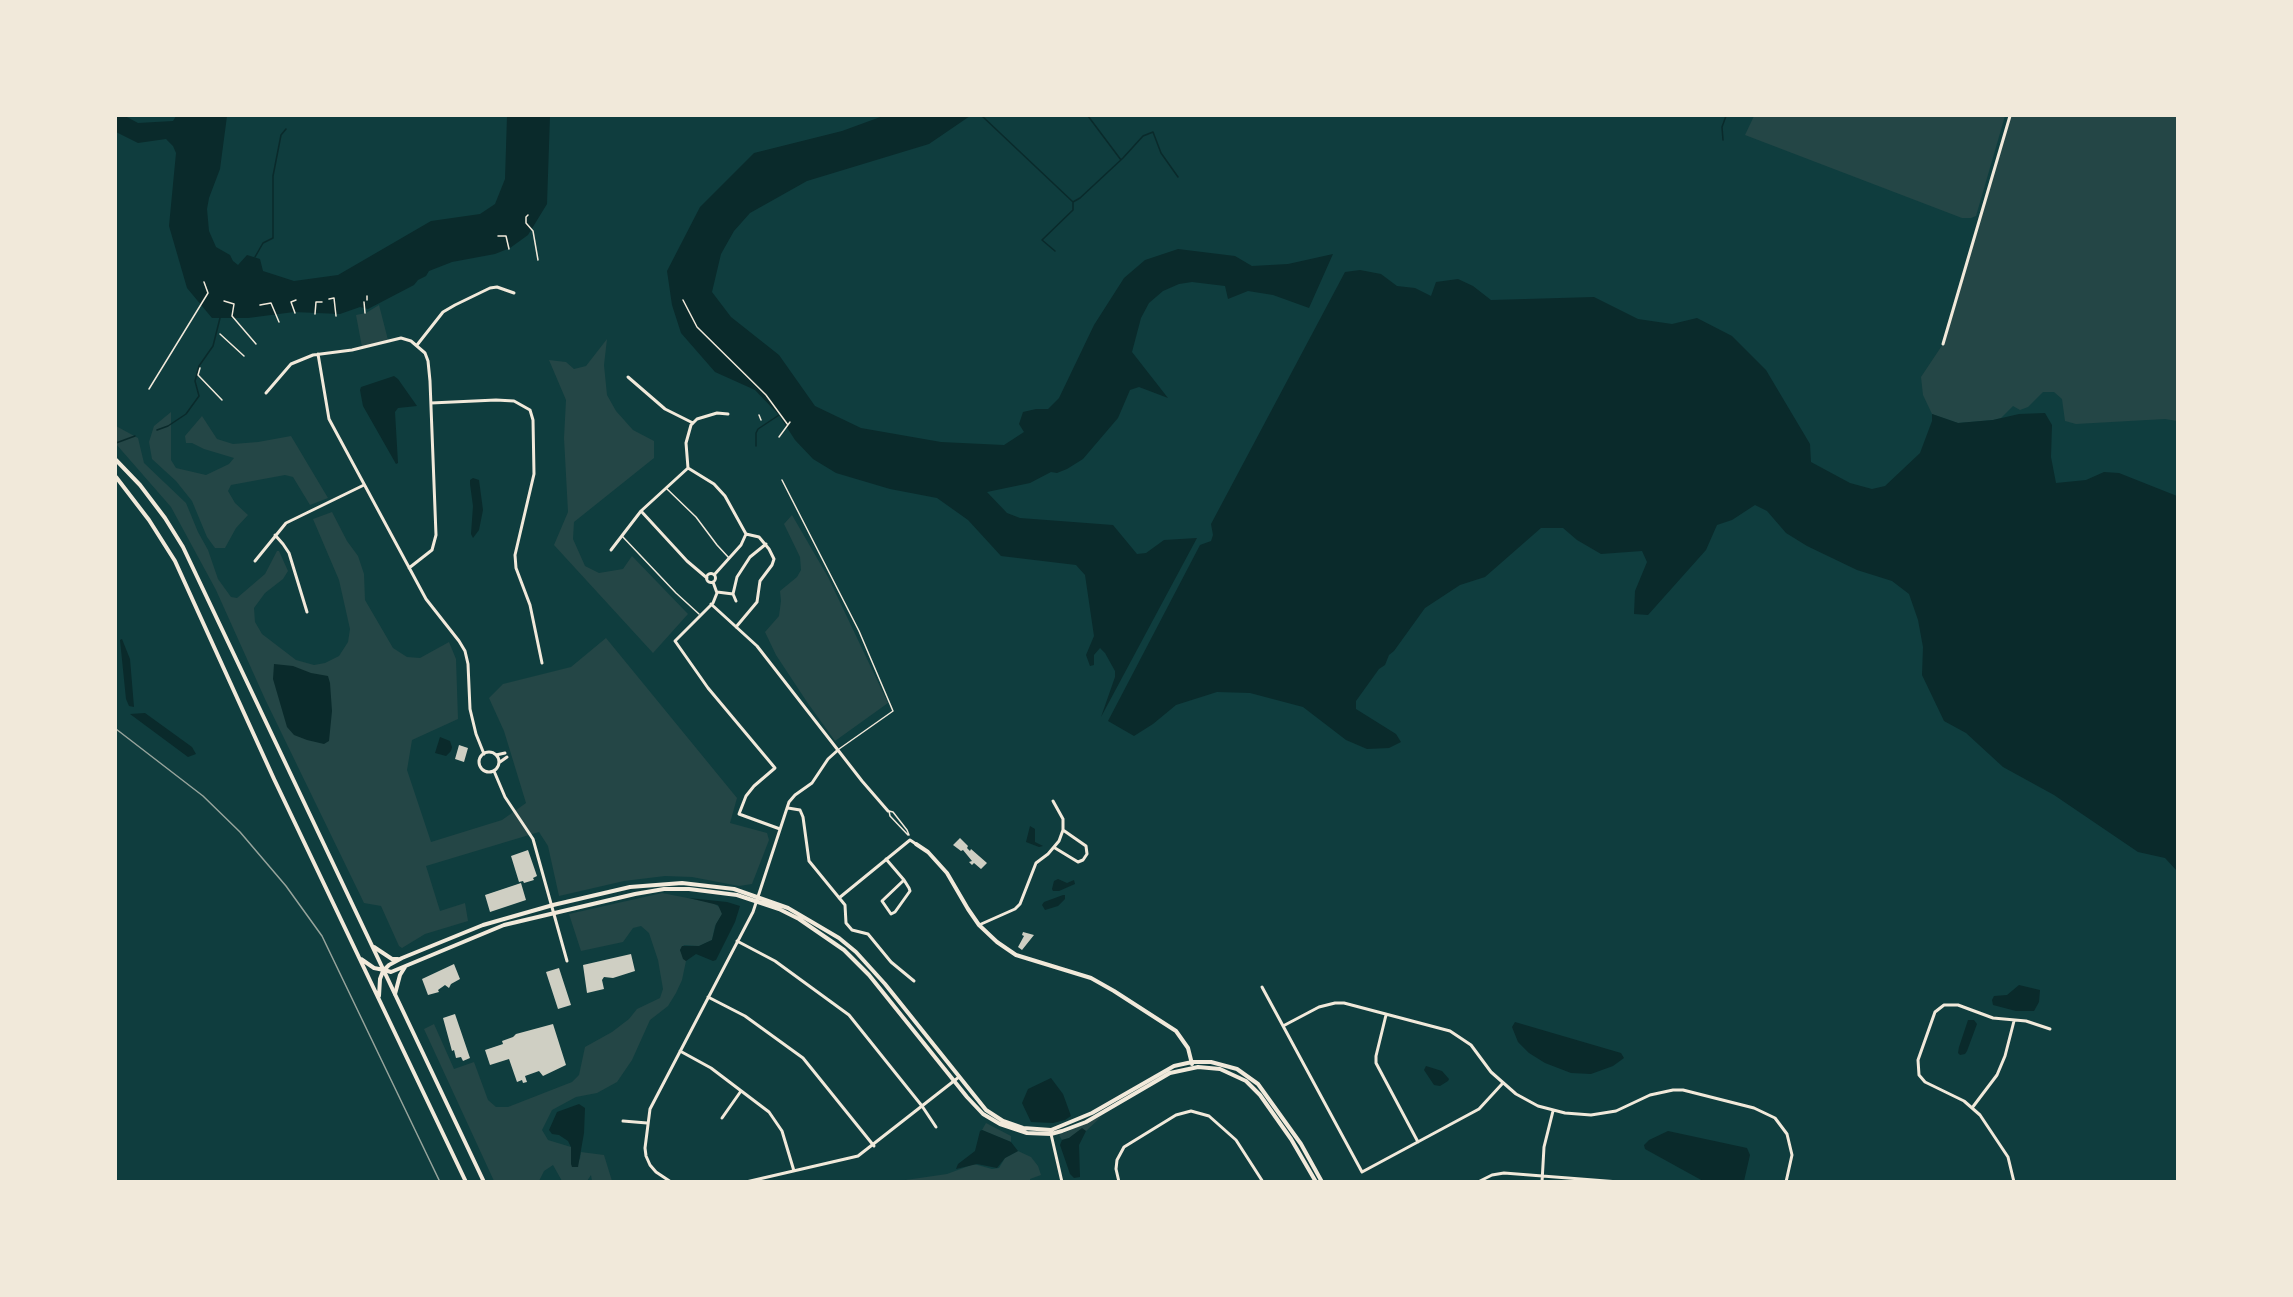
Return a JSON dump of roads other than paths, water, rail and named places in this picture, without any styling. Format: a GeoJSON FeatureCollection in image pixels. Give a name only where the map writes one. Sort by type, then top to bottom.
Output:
{"type":"FeatureCollection","features":[{"type":"Feature","properties":{"kind":"street"},"geometry":{"type":"LineString","coordinates":[[1943,344],[2010,116]]}},
{"type":"Feature","properties":{"kind":"street"},"geometry":{"type":"LineString","coordinates":[[417,345],[442,312],[455,305],[497,286],[514,293]]}},
{"type":"Feature","properties":{"kind":"street"},"geometry":{"type":"LineString","coordinates":[[266,393],[291,364],[318,354],[352,350],[401,338],[417,345],[425,353],[428,361],[436,535],[432,550],[409,568]]}},
{"type":"Feature","properties":{"kind":"street"},"geometry":{"type":"LineString","coordinates":[[318,354],[329,418],[426,599],[465,651],[468,664],[470,709],[476,734],[484,753]]}},
{"type":"Feature","properties":{"kind":"street"},"geometry":{"type":"LineString","coordinates":[[628,377],[665,410],[693,423]]}},
{"type":"Feature","properties":{"kind":"street"},"geometry":{"type":"LineString","coordinates":[[430,403],[514,401],[530,410],[533,420],[534,474],[515,555],[516,568],[530,605],[542,663]]}},
{"type":"Feature","properties":{"kind":"street"},"geometry":{"type":"LineString","coordinates":[[688,468],[686,442],[693,423],[697,419],[717,413],[728,414]]}},
{"type":"Feature","properties":{"kind":"street"},"geometry":{"type":"LineString","coordinates":[[116,460],[140,485],[165,518],[183,548],[484,1182]]}},
{"type":"Feature","properties":{"kind":"street"},"geometry":{"type":"LineString","coordinates":[[611,550],[641,512],[688,468]]}},
{"type":"Feature","properties":{"kind":"street"},"geometry":{"type":"LineString","coordinates":[[688,468],[714,484],[725,496],[746,534],[759,537],[766,544],[774,559],[760,580],[757,602],[736,627]]}},
{"type":"Feature","properties":{"kind":"street"},"geometry":{"type":"LineString","coordinates":[[116,477],[149,520],[175,561],[269,769],[466,1182]]}},
{"type":"Feature","properties":{"kind":"street"},"geometry":{"type":"LineString","coordinates":[[255,561],[286,523],[364,485]]}},
{"type":"Feature","properties":{"kind":"street"},"geometry":{"type":"LineString","coordinates":[[641,512],[687,561],[707,578],[708,582],[713,582]]}},
{"type":"Feature","properties":{"kind":"street"},"geometry":{"type":"LineString","coordinates":[[746,534],[730,558],[714,575],[716,597],[675,641],[708,687],[775,768],[746,796],[739,814],[780,829]]}},
{"type":"Feature","properties":{"kind":"street"},"geometry":{"type":"LineString","coordinates":[[274,535],[289,553],[307,612]]}},
{"type":"Feature","properties":{"kind":"street"},"geometry":{"type":"LineString","coordinates":[[736,601],[733,594],[737,578],[745,564],[766,544]]}},
{"type":"Feature","properties":{"kind":"street"},"geometry":{"type":"LineString","coordinates":[[707,578],[709,574],[714,575]]}},
{"type":"Feature","properties":{"kind":"street"},"geometry":{"type":"LineString","coordinates":[[717,592],[733,594]]}},
{"type":"Feature","properties":{"kind":"street"},"geometry":{"type":"LineString","coordinates":[[711,604],[752,641],[777,669],[838,750],[888,811]]}},
{"type":"Feature","properties":{"kind":"street"},"geometry":{"type":"LineString","coordinates":[[671,1182],[656,1172],[646,1156],[648,1123],[654,1101],[753,912],[787,808],[795,795],[812,783],[828,759],[838,750]]}},
{"type":"Feature","properties":{"kind":"street"},"geometry":{"type":"LineString","coordinates":[[491,752],[496,755],[506,755],[494,771],[487,772],[480,767],[480,759],[484,753],[491,752]]}},
{"type":"Feature","properties":{"kind":"street"},"geometry":{"type":"LineString","coordinates":[[496,755],[499,764]]}},
{"type":"Feature","properties":{"kind":"street"},"geometry":{"type":"LineString","coordinates":[[494,771],[505,797],[533,839],[567,961]]}},
{"type":"Feature","properties":{"kind":"street"},"geometry":{"type":"LineString","coordinates":[[979,925],[1015,909],[1020,904],[1036,863],[1054,848],[1063,830],[1063,819],[1053,801]]}},
{"type":"Feature","properties":{"kind":"street"},"geometry":{"type":"LineString","coordinates":[[787,808],[800,810],[809,861],[845,905],[848,926],[852,930],[868,934],[891,962],[914,981]]}},
{"type":"Feature","properties":{"kind":"street"},"geometry":{"type":"LineString","coordinates":[[1054,848],[1078,862],[1083,860],[1087,854],[1086,846],[1063,830]]}},
{"type":"Feature","properties":{"kind":"street"},"geometry":{"type":"LineString","coordinates":[[839,898],[909,837],[928,852],[947,873],[979,925],[997,942],[1016,955],[1091,978],[1114,991],[1176,1031],[1188,1048],[1193,1065]]}},
{"type":"Feature","properties":{"kind":"street"},"geometry":{"type":"LineString","coordinates":[[886,859],[904,880],[910,891],[895,912],[891,914],[882,901],[904,880]]}},
{"type":"Feature","properties":{"kind":"street"},"geometry":{"type":"LineString","coordinates":[[378,998],[380,979],[389,965],[483,925],[553,905],[630,887],[656,884],[708,884],[757,898],[796,913],[839,938],[856,952],[885,984],[986,1110],[1003,1121],[1023,1128],[1051,1132]]}},
{"type":"Feature","properties":{"kind":"street"},"geometry":{"type":"LineString","coordinates":[[360,958],[374,968],[391,972],[504,925],[664,889],[715,892],[757,898],[799,919],[844,950],[869,975],[983,1114],[1000,1124],[1027,1133],[1051,1132],[1086,1122],[1170,1073],[1193,1065],[1225,1065],[1248,1076],[1258,1084],[1301,1144],[1322,1182]]}},
{"type":"Feature","properties":{"kind":"street"},"geometry":{"type":"LineString","coordinates":[[737,941],[775,961],[849,1016],[922,1106],[936,1127]]}},
{"type":"Feature","properties":{"kind":"street"},"geometry":{"type":"LineString","coordinates":[[374,947],[392,959],[402,958]]}},
{"type":"Feature","properties":{"kind":"street"},"geometry":{"type":"LineString","coordinates":[[395,994],[400,975],[406,965]]}},
{"type":"Feature","properties":{"kind":"street"},"geometry":{"type":"LineString","coordinates":[[1262,987],[1362,1172],[1479,1109],[1502,1084]]}},
{"type":"Feature","properties":{"kind":"street"},"geometry":{"type":"LineString","coordinates":[[708,997],[745,1016],[803,1058],[874,1146]]}},
{"type":"Feature","properties":{"kind":"street"},"geometry":{"type":"LineString","coordinates":[[1283,1026],[1319,1007],[1344,1003],[1450,1031],[1471,1045],[1502,1084],[1529,1102],[1553,1111],[1577,1115],[1605,1113],[1628,1107],[1650,1095],[1673,1090],[1683,1090],[1754,1108],[1775,1118],[1787,1134],[1792,1155],[1786,1182]]}},
{"type":"Feature","properties":{"kind":"street"},"geometry":{"type":"LineString","coordinates":[[2014,1182],[2008,1157],[1985,1122],[1964,1101],[1929,1086],[1919,1075],[1918,1060],[1935,1012],[1944,1005],[1958,1005],[1993,1018],[2026,1022],[2050,1029]]}},
{"type":"Feature","properties":{"kind":"street"},"geometry":{"type":"LineString","coordinates":[[1386,1015],[1376,1063],[1418,1142]]}},
{"type":"Feature","properties":{"kind":"street"},"geometry":{"type":"LineString","coordinates":[[1972,1108],[1997,1075],[2014,1021]]}},
{"type":"Feature","properties":{"kind":"street"},"geometry":{"type":"LineString","coordinates":[[680,1051],[711,1068],[759,1103],[776,1121],[788,1144],[794,1171]]}},
{"type":"Feature","properties":{"kind":"street"},"geometry":{"type":"LineString","coordinates":[[1193,1065],[1220,1069],[1233,1074],[1254,1089],[1286,1132],[1316,1182]]}},
{"type":"Feature","properties":{"kind":"street"},"geometry":{"type":"LineString","coordinates":[[746,1182],[865,1153],[959,1077]]}},
{"type":"Feature","properties":{"kind":"street"},"geometry":{"type":"LineString","coordinates":[[722,1118],[741,1091]]}},
{"type":"Feature","properties":{"kind":"street"},"geometry":{"type":"LineString","coordinates":[[1119,1182],[1116,1169],[1117,1160],[1124,1147],[1176,1115],[1191,1111],[1209,1116],[1236,1140],[1263,1182]]}},
{"type":"Feature","properties":{"kind":"street"},"geometry":{"type":"LineString","coordinates":[[1542,1182],[1544,1147],[1553,1111]]}},
{"type":"Feature","properties":{"kind":"street"},"geometry":{"type":"LineString","coordinates":[[623,1121],[648,1123]]}},
{"type":"Feature","properties":{"kind":"street"},"geometry":{"type":"LineString","coordinates":[[1051,1132],[1062,1182]]}},
{"type":"Feature","properties":{"kind":"street"},"geometry":{"type":"LineString","coordinates":[[1478,1182],[1492,1175],[1504,1173],[1619,1182]]}},
{"type":"Feature","properties":{"kind":"lane"},"geometry":{"type":"LineString","coordinates":[[782,480],[859,632],[893,711],[838,750]]}},
{"type":"Feature","properties":{"kind":"lane"},"geometry":{"type":"LineString","coordinates":[[666,488],[696,517],[730,558]]}},
{"type":"Feature","properties":{"kind":"lane"},"geometry":{"type":"LineString","coordinates":[[622,536],[699,615]]}},
{"type":"Feature","properties":{"kind":"lane"},"geometry":{"type":"LineString","coordinates":[[888,811],[893,812],[907,830],[909,837]]}},
{"type":"Feature","properties":{"kind":"waterway"},"geometry":{"type":"LineString","coordinates":[[982,116],[1073,202],[1123,158],[1143,136],[1153,132],[1161,153],[1178,177]]}},
{"type":"Feature","properties":{"kind":"waterway"},"geometry":{"type":"LineString","coordinates":[[1088,116],[1121,160]]}},
{"type":"Feature","properties":{"kind":"waterway"},"geometry":{"type":"LineString","coordinates":[[1723,140],[1722,127],[1726,116]]}},
{"type":"Feature","properties":{"kind":"waterway"},"geometry":{"type":"LineString","coordinates":[[255,257],[263,243],[273,238],[273,176],[281,135],[286,129]]}},
{"type":"Feature","properties":{"kind":"waterway"},"geometry":{"type":"LineString","coordinates":[[1055,251],[1042,240],[1073,210],[1073,202]]}},
{"type":"Feature","properties":{"kind":"waterway"},"geometry":{"type":"LineString","coordinates":[[157,430],[168,426],[186,414],[199,396],[195,381],[199,366],[213,346],[220,318]]}},
{"type":"Feature","properties":{"kind":"waterway"},"geometry":{"type":"LineString","coordinates":[[756,446],[758,429],[779,415]]}},
{"type":"Feature","properties":{"kind":"waterway"},"geometry":{"type":"LineString","coordinates":[[116,443],[135,436]]}},
{"type":"Feature","properties":{"kind":"railway"},"geometry":{"type":"LineString","coordinates":[[116,729],[203,796],[240,832],[286,886],[322,936],[440,1182]]}}]}
